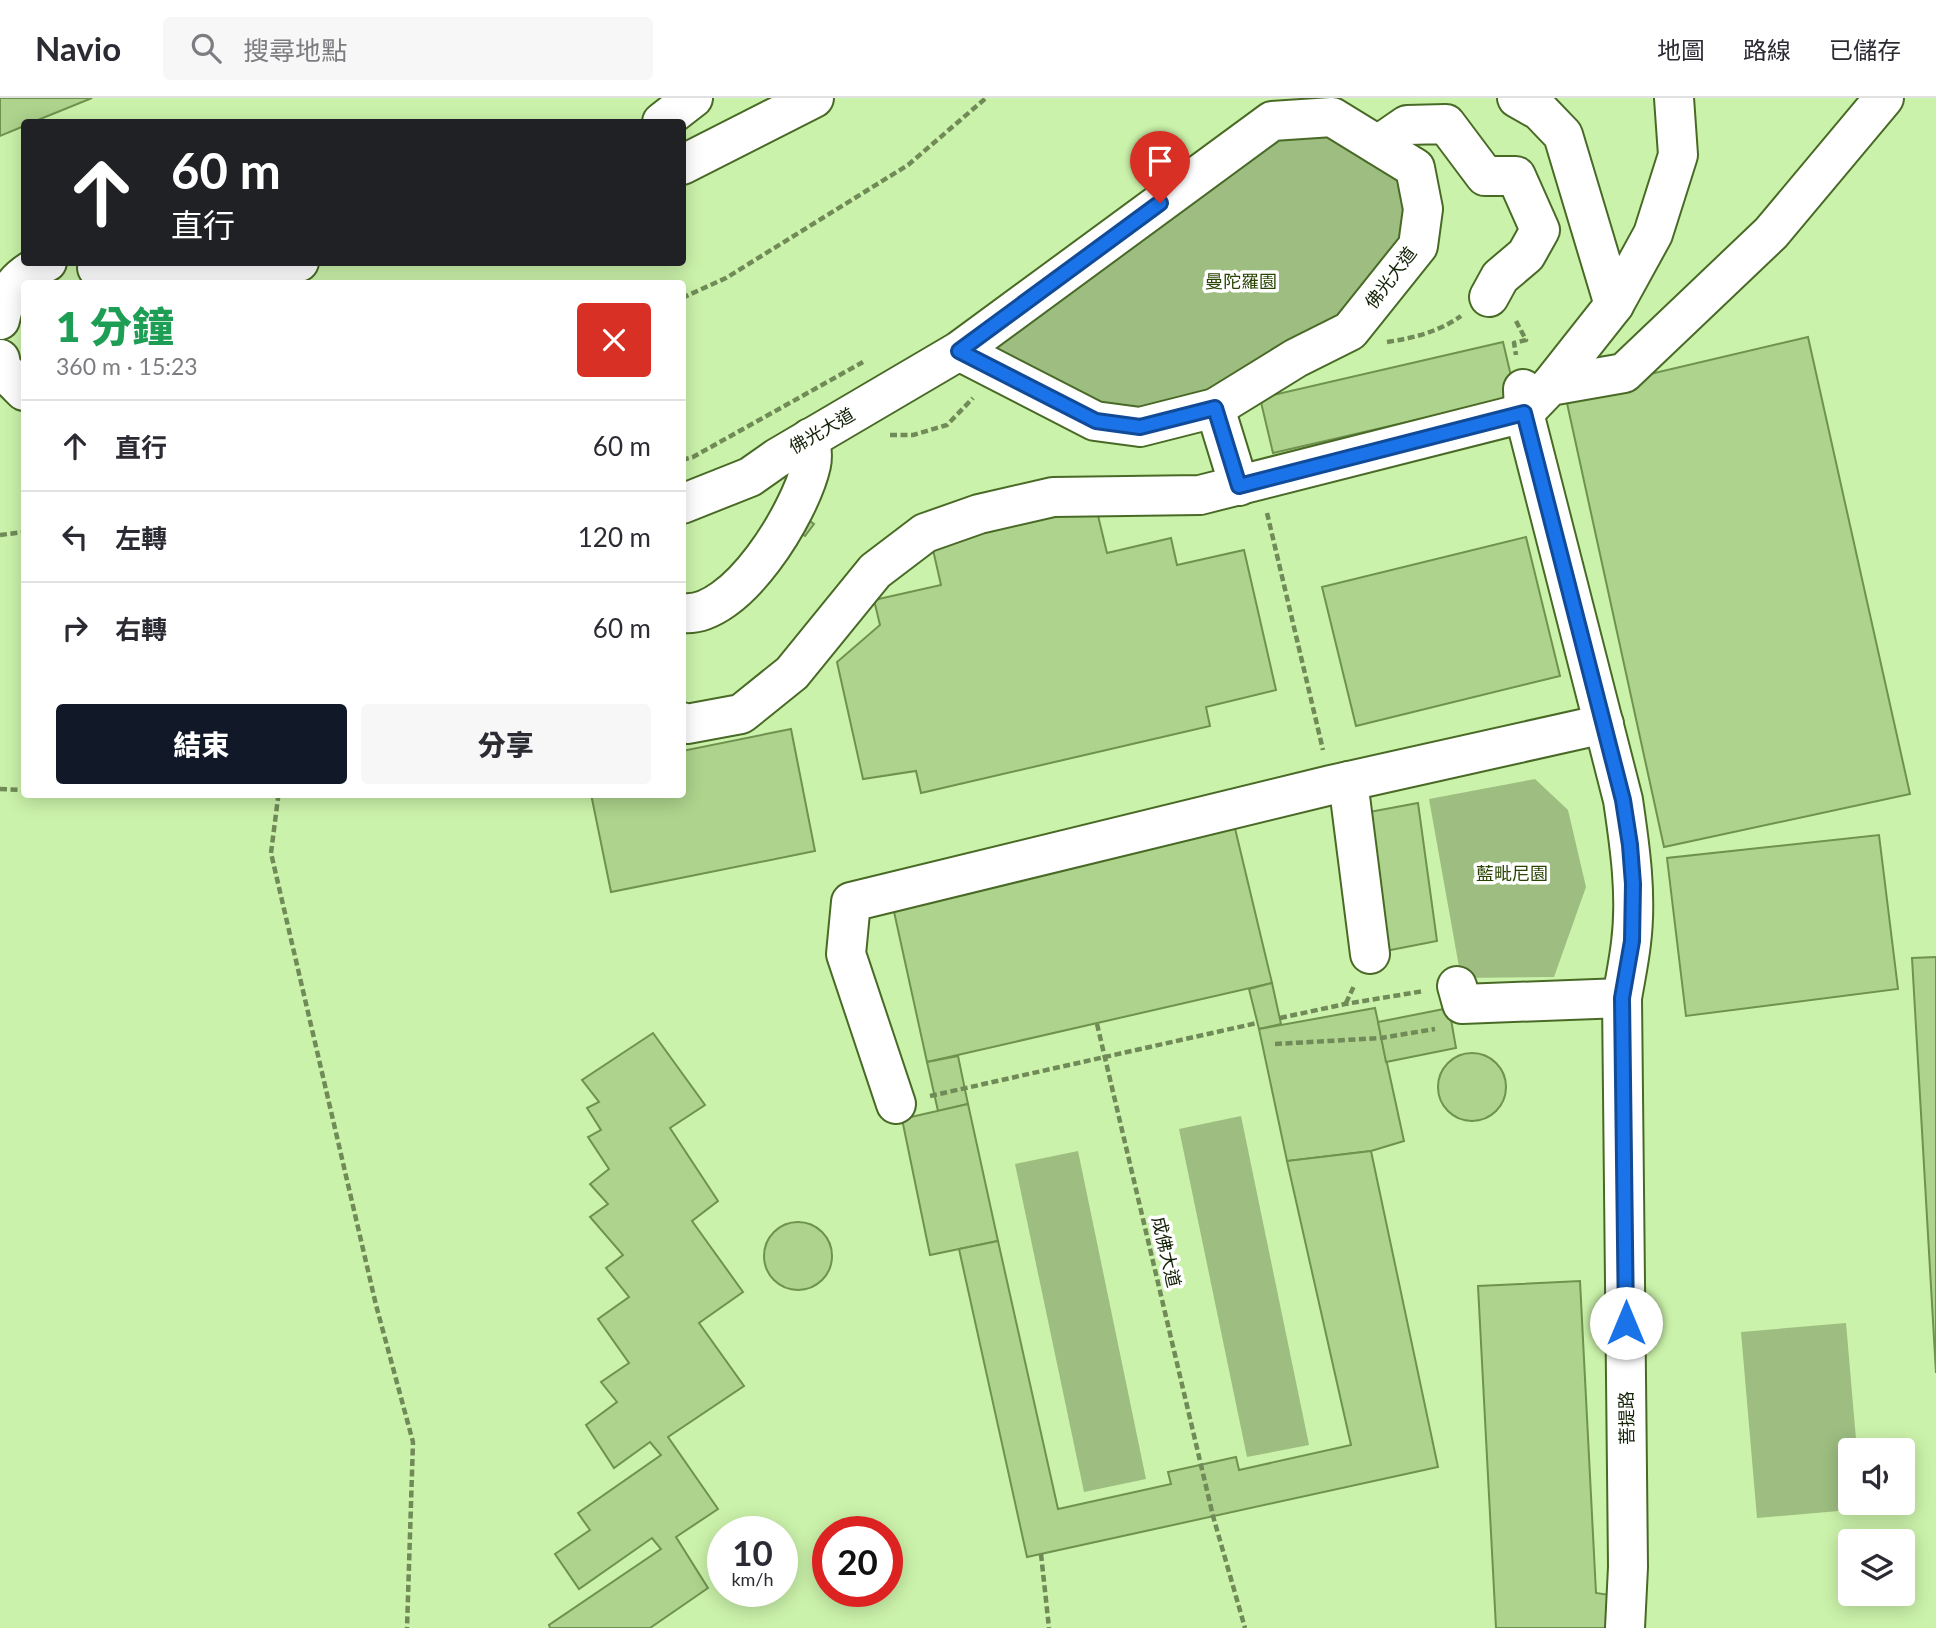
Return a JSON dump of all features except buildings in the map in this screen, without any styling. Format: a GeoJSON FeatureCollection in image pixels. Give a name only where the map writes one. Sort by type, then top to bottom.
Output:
{"type":"FeatureCollection","features":[{"type":"Feature","properties":{"kind":"street"},"geometry":{"type":"LineString","coordinates":[[666,119],[694,98]]}},
{"type":"Feature","properties":{"kind":"street"},"geometry":{"type":"LineString","coordinates":[[686,163],[814,98]]}},
{"type":"Feature","properties":{"kind":"street"},"geometry":{"type":"LineString","coordinates":[[1517,98],[1540,111],[1563,135],[1614,305]]}},
{"type":"Feature","properties":{"kind":"street"},"geometry":{"type":"LineString","coordinates":[[1532,393],[1614,305],[1653,234],[1678,155],[1674,98]]}},
{"type":"Feature","properties":{"kind":"street"},"geometry":{"type":"LineString","coordinates":[[686,724],[741,714],[792,673],[875,571],[925,533],[979,514],[1054,497],[1200,495],[1249,484],[1532,393],[1624,373],[1771,233],[1884,98]]}},
{"type":"Feature","properties":{"kind":"street","name":"佛光大道"},"geometry":{"type":"LineString","coordinates":[[686,502],[750,477],[810,438],[959,351],[1269,109],[1332,117],[1415,168],[1423,209],[1418,246],[1350,331],[1296,358],[1215,408],[1140,427],[1096,421],[959,351]]}},
{"type":"Feature","properties":{"kind":"street"},"geometry":{"type":"LineString","coordinates":[[1378,145],[1408,125],[1446,124],[1485,176],[1516,177],[1540,230],[1526,255],[1500,277],[1489,297]]}},
{"type":"Feature","properties":{"kind":"street"},"geometry":{"type":"LineString","coordinates":[[0,320],[13,286],[38,266]]}},
{"type":"Feature","properties":{"kind":"street"},"geometry":{"type":"LineString","coordinates":[[97,268],[256,266]]}},
{"type":"Feature","properties":{"kind":"street"},"geometry":{"type":"LineString","coordinates":[[0,359],[2,369],[21,388]]}},
{"type":"Feature","properties":{"kind":"street","name":"菩提路"},"geometry":{"type":"LineString","coordinates":[[1532,393],[1623,800],[1633,884],[1632,941],[1622,998],[1628,1567],[1625,1628]]}},
{"type":"Feature","properties":{"kind":"street"},"geometry":{"type":"LineString","coordinates":[[1215,408],[1249,484]]}},
{"type":"Feature","properties":{"kind":"street"},"geometry":{"type":"LineString","coordinates":[[686,613],[704,611],[717,605],[742,585],[764,557],[801,494],[810,467],[810,438]]}},
{"type":"Feature","properties":{"kind":"street"},"geometry":{"type":"LineString","coordinates":[[896,1104],[846,954],[851,902],[1340,783],[1604,724]]}},
{"type":"Feature","properties":{"kind":"street"},"geometry":{"type":"LineString","coordinates":[[1340,783],[1370,954]]}},
{"type":"Feature","properties":{"kind":"street"},"geometry":{"type":"LineString","coordinates":[[1457,986],[1462,1004],[1622,998]]}},
{"type":"Feature","properties":{"kind":"path"},"geometry":{"type":"LineString","coordinates":[[686,296],[726,278],[908,165],[986,98]]}},
{"type":"Feature","properties":{"kind":"path"},"geometry":{"type":"LineString","coordinates":[[1350,331],[1382,343],[1410,339],[1443,328],[1489,297]]}},
{"type":"Feature","properties":{"kind":"path"},"geometry":{"type":"LineString","coordinates":[[888,435],[913,435],[947,425],[999,372]]}},
{"type":"Feature","properties":{"kind":"path"},"geometry":{"type":"LineString","coordinates":[[1249,484],[1340,783]]}},
{"type":"Feature","properties":{"kind":"path"},"geometry":{"type":"LineString","coordinates":[[0,535],[21,532]]}},
{"type":"Feature","properties":{"kind":"path"},"geometry":{"type":"LineString","coordinates":[[0,789],[21,790]]}},
{"type":"Feature","properties":{"kind":"path"},"geometry":{"type":"LineString","coordinates":[[278,798],[271,853],[376,1305],[414,1442],[407,1628]]}},
{"type":"Feature","properties":{"kind":"path"},"geometry":{"type":"LineString","coordinates":[[1280,1018],[1345,1004],[1457,986]]}},
{"type":"Feature","properties":{"kind":"path"},"geometry":{"type":"LineString","coordinates":[[896,1104],[1257,1023]]}},
{"type":"Feature","properties":{"kind":"path","name":"成佛大道"},"geometry":{"type":"LineString","coordinates":[[1097,1024],[1213,1516],[1245,1628]]}},
{"type":"Feature","properties":{"kind":"path"},"geometry":{"type":"LineString","coordinates":[[1275,1044],[1381,1038],[1440,1028]]}},
{"type":"Feature","properties":{"kind":"path"},"geometry":{"type":"LineString","coordinates":[[1041,1554],[1049,1628]]}},
{"type":"Feature","properties":{"kind":"green space","name":"曼陀羅園"},"geometry":{"type":"Polygon","coordinates":[[[1330,123],[1409,171],[1414,243],[1306,365],[1099,432],[969,350],[1278,126],[1330,123]]]}},
{"type":"Feature","properties":{"kind":"green space","name":"藍毗尼園"},"geometry":{"type":"Polygon","coordinates":[[[1535,779],[1568,810],[1586,887],[1554,977],[1461,978],[1429,799],[1535,779]]]}},
{"type":"Feature","properties":{"kind":"green space"},"geometry":{"type":"Polygon","coordinates":[[[1241,1116],[1309,1445],[1247,1457],[1179,1129],[1241,1116]]]}},
{"type":"Feature","properties":{"kind":"green space"},"geometry":{"type":"Polygon","coordinates":[[[1078,1151],[1146,1479],[1084,1492],[1015,1164],[1078,1151]]]}},
{"type":"Feature","properties":{"kind":"green space"},"geometry":{"type":"Polygon","coordinates":[[[1846,1323],[1856,1438],[1838,1438],[1838,1511],[1757,1518],[1741,1332],[1846,1323]]]}},
{"type":"Feature","properties":{"kind":"route"},"geometry":{"type":"LineString","coordinates":[[1160,203],[959,351],[1096,421],[1140,427],[1215,408],[1239,486],[1524,413],[1623,800],[1630,845],[1633,884],[1632,941],[1622,998],[1626,1323]]}}]}
